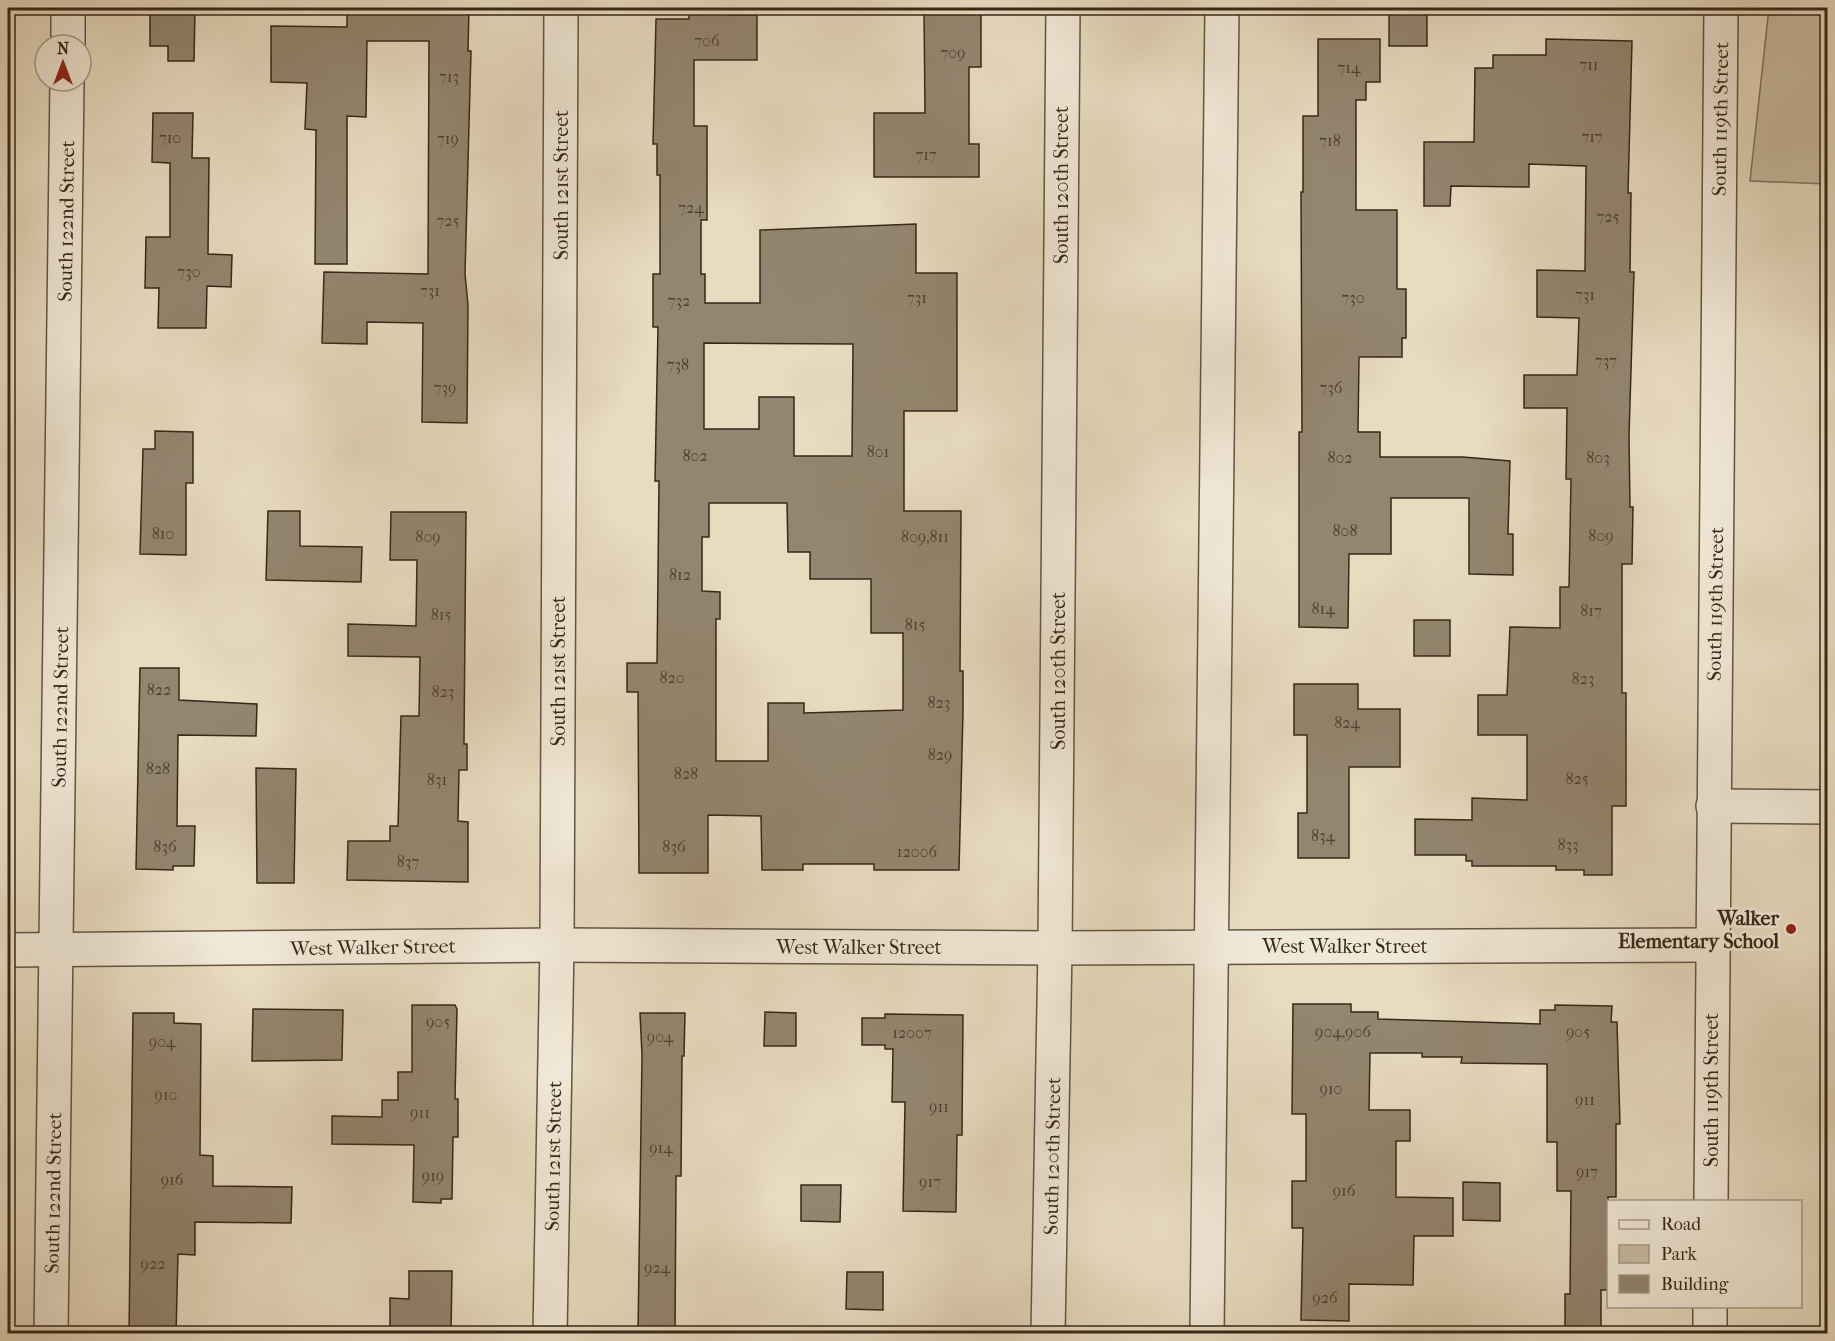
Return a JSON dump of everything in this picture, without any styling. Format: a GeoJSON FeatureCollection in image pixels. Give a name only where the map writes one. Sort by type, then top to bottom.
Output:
{"type":"FeatureCollection","features":[{"type":"Feature","properties":{"kind":"street"},"geometry":{"type":"LineString","coordinates":[[68,8],[68,33]]}},
{"type":"Feature","properties":{"kind":"street","name":"South 121st Street"},"geometry":{"type":"LineString","coordinates":[[550,1334],[557,945],[561,8]]}},
{"type":"Feature","properties":{"kind":"street","name":"South 120th Street"},"geometry":{"type":"LineString","coordinates":[[1048,1334],[1055,948],[1063,8]]}},
{"type":"Feature","properties":{"kind":"street"},"geometry":{"type":"LineString","coordinates":[[1207,1334],[1222,8]]}},
{"type":"Feature","properties":{"kind":"street","name":"South 119th Street"},"geometry":{"type":"LineString","coordinates":[[1711,1200],[1721,8]]}},
{"type":"Feature","properties":{"kind":"street","name":"South 122nd Street"},"geometry":{"type":"LineString","coordinates":[[51,1334],[67,93]]}},
{"type":"Feature","properties":{"kind":"street"},"geometry":{"type":"LineString","coordinates":[[1713,806],[1827,807]]}},
{"type":"Feature","properties":{"kind":"street","name":"West Walker Street"},"geometry":{"type":"LineString","coordinates":[[8,950],[557,945],[1055,948],[1712,945]]}},
{"type":"Feature","properties":{"kind":"street"},"geometry":{"type":"LineString","coordinates":[[1710,1308],[1710,1334]]}},
{"type":"Feature","properties":{"kind":"green space"},"geometry":{"type":"Polygon","coordinates":[[[1769,8],[1827,8],[1827,184],[1750,181],[1769,8]]]}},
{"type":"Feature","properties":{"kind":"building"},"geometry":{"type":"Polygon","coordinates":[[[150,8],[195,8],[194,61],[168,61],[168,46],[150,46],[150,8]]]}},
{"type":"Feature","properties":{"kind":"building"},"geometry":{"type":"Polygon","coordinates":[[[347,8],[469,8],[468,51],[471,51],[465,274],[468,305],[467,423],[422,422],[423,323],[367,322],[367,344],[322,343],[324,272],[428,274],[429,41],[367,41],[366,117],[347,116],[347,264],[315,264],[316,130],[305,129],[307,83],[271,82],[271,26],[347,27],[347,8]]]}},
{"type":"Feature","properties":{"kind":"building"},"geometry":{"type":"Polygon","coordinates":[[[1389,8],[1427,8],[1427,46],[1389,46],[1389,8]]]}},
{"type":"Feature","properties":{"kind":"building"},"geometry":{"type":"Polygon","coordinates":[[[689,9],[728,9],[728,15],[757,15],[757,60],[694,60],[694,126],[707,126],[707,220],[701,220],[701,274],[705,274],[705,303],[760,303],[760,230],[916,224],[916,273],[957,273],[957,411],[904,411],[904,511],[961,511],[960,671],[963,671],[963,712],[959,870],[874,870],[874,864],[803,864],[803,870],[762,870],[761,816],[708,815],[708,873],[639,873],[638,692],[627,692],[627,663],[657,663],[659,481],[655,481],[658,327],[653,327],[653,274],[660,274],[660,175],[657,175],[657,144],[653,144],[656,19],[689,19],[689,9]],[[704,343],[704,429],[759,429],[759,397],[794,397],[794,456],[852,456],[853,344],[704,343]],[[709,503],[709,537],[702,537],[702,591],[720,592],[720,619],[716,619],[716,761],[768,761],[768,703],[804,703],[804,713],[903,710],[903,633],[871,633],[871,579],[810,579],[810,552],[788,552],[787,503],[709,503]]]}},
{"type":"Feature","properties":{"kind":"building"},"geometry":{"type":"Polygon","coordinates":[[[924,11],[981,11],[981,67],[969,67],[969,144],[979,144],[979,177],[874,177],[874,113],[925,113],[924,11]]]}},
{"type":"Feature","properties":{"kind":"building"},"geometry":{"type":"Polygon","coordinates":[[[1318,39],[1380,39],[1380,82],[1366,82],[1366,100],[1356,100],[1356,210],[1397,210],[1397,289],[1406,289],[1406,338],[1402,338],[1402,357],[1359,357],[1358,432],[1380,432],[1380,457],[1463,457],[1510,461],[1508,534],[1513,534],[1513,575],[1469,574],[1469,498],[1391,498],[1391,554],[1349,554],[1348,628],[1299,627],[1303,116],[1318,116],[1318,39]]]}},
{"type":"Feature","properties":{"kind":"building"},"geometry":{"type":"Polygon","coordinates":[[[1546,39],[1632,41],[1628,193],[1631,193],[1630,272],[1634,272],[1629,436],[1630,507],[1633,507],[1632,564],[1622,564],[1622,693],[1626,693],[1626,806],[1612,806],[1612,875],[1584,875],[1584,870],[1556,870],[1556,866],[1472,866],[1472,861],[1466,861],[1466,855],[1415,855],[1415,819],[1472,820],[1472,798],[1527,800],[1527,735],[1478,735],[1478,695],[1507,695],[1510,627],[1560,628],[1560,587],[1569,587],[1571,479],[1566,479],[1567,408],[1524,408],[1524,375],[1577,375],[1579,318],[1537,317],[1537,270],[1585,271],[1586,166],[1529,164],[1529,187],[1451,186],[1450,206],[1424,206],[1424,142],[1474,142],[1475,68],[1493,68],[1493,55],[1546,55],[1546,39]]]}},
{"type":"Feature","properties":{"kind":"building"},"geometry":{"type":"Polygon","coordinates":[[[153,113],[193,113],[192,158],[209,158],[208,254],[232,255],[231,287],[207,286],[206,328],[158,328],[159,288],[145,288],[146,237],[170,237],[170,163],[152,162],[153,113]]]}},
{"type":"Feature","properties":{"kind":"building"},"geometry":{"type":"Polygon","coordinates":[[[155,431],[193,432],[193,483],[186,483],[186,555],[140,554],[143,449],[155,449],[155,431]]]}},
{"type":"Feature","properties":{"kind":"building"},"geometry":{"type":"Polygon","coordinates":[[[268,511],[300,511],[300,546],[362,547],[361,582],[266,580],[268,511]]]}},
{"type":"Feature","properties":{"kind":"building"},"geometry":{"type":"Polygon","coordinates":[[[391,512],[466,512],[464,744],[467,744],[467,770],[459,770],[458,821],[468,822],[468,882],[347,880],[348,841],[390,841],[390,826],[398,826],[401,716],[419,716],[420,657],[348,656],[348,624],[416,626],[417,560],[390,560],[391,512]]]}},
{"type":"Feature","properties":{"kind":"building"},"geometry":{"type":"Polygon","coordinates":[[[1414,620],[1450,620],[1450,656],[1414,656],[1414,620]]]}},
{"type":"Feature","properties":{"kind":"building"},"geometry":{"type":"Polygon","coordinates":[[[140,668],[179,668],[179,700],[257,704],[256,736],[178,735],[177,826],[195,826],[194,866],[173,866],[173,870],[136,869],[140,668]]]}},
{"type":"Feature","properties":{"kind":"building"},"geometry":{"type":"Polygon","coordinates":[[[1294,684],[1358,684],[1358,709],[1400,709],[1400,767],[1349,767],[1349,858],[1298,858],[1298,813],[1307,813],[1307,735],[1294,735],[1294,684]]]}},
{"type":"Feature","properties":{"kind":"building"},"geometry":{"type":"Polygon","coordinates":[[[256,768],[296,769],[294,883],[257,883],[256,768]]]}},
{"type":"Feature","properties":{"kind":"building"},"geometry":{"type":"Polygon","coordinates":[[[1293,1004],[1351,1004],[1351,1012],[1378,1012],[1378,1019],[1540,1024],[1540,1010],[1555,1010],[1555,1005],[1612,1006],[1611,1022],[1617,1022],[1620,1124],[1616,1124],[1616,1197],[1608,1197],[1607,1200],[1607,1290],[1601,1290],[1601,1327],[1565,1327],[1565,1294],[1570,1294],[1571,1191],[1557,1191],[1557,1142],[1547,1142],[1547,1064],[1461,1063],[1462,1057],[1422,1057],[1422,1053],[1370,1053],[1369,1110],[1410,1110],[1410,1141],[1396,1141],[1396,1197],[1453,1198],[1453,1236],[1414,1236],[1413,1285],[1349,1284],[1349,1321],[1301,1320],[1303,1228],[1292,1228],[1292,1181],[1306,1181],[1306,1114],[1292,1114],[1293,1004]]]}},
{"type":"Feature","properties":{"kind":"building"},"geometry":{"type":"Polygon","coordinates":[[[412,1005],[455,1005],[457,1009],[455,1099],[458,1099],[458,1137],[453,1137],[452,1199],[441,1199],[441,1203],[413,1202],[414,1145],[332,1144],[332,1116],[382,1117],[382,1100],[398,1100],[398,1072],[412,1072],[412,1005]]]}},
{"type":"Feature","properties":{"kind":"building"},"geometry":{"type":"Polygon","coordinates":[[[253,1009],[343,1010],[342,1060],[252,1061],[253,1009]]]}},
{"type":"Feature","properties":{"kind":"building"},"geometry":{"type":"Polygon","coordinates":[[[765,1012],[796,1013],[796,1046],[764,1046],[765,1012]]]}},
{"type":"Feature","properties":{"kind":"building"},"geometry":{"type":"Polygon","coordinates":[[[133,1013],[174,1013],[174,1023],[201,1024],[200,1155],[213,1156],[213,1186],[292,1187],[291,1223],[195,1222],[195,1255],[178,1254],[176,1334],[129,1334],[133,1013]]]}},
{"type":"Feature","properties":{"kind":"building"},"geometry":{"type":"Polygon","coordinates":[[[640,1013],[685,1013],[684,1056],[682,1056],[681,1176],[676,1176],[675,1334],[638,1334],[642,1055],[640,1013]]]}},
{"type":"Feature","properties":{"kind":"building"},"geometry":{"type":"Polygon","coordinates":[[[885,1014],[963,1015],[962,1135],[957,1135],[956,1212],[903,1211],[905,1102],[892,1102],[893,1049],[885,1049],[885,1045],[862,1045],[862,1018],[885,1018],[885,1014]]]}},
{"type":"Feature","properties":{"kind":"building"},"geometry":{"type":"Polygon","coordinates":[[[1463,1182],[1500,1183],[1500,1221],[1463,1220],[1463,1182]]]}},
{"type":"Feature","properties":{"kind":"building"},"geometry":{"type":"Polygon","coordinates":[[[801,1185],[841,1185],[840,1222],[801,1221],[801,1185]]]}},
{"type":"Feature","properties":{"kind":"building"},"geometry":{"type":"Polygon","coordinates":[[[409,1271],[452,1271],[451,1334],[390,1334],[390,1298],[409,1299],[409,1271]]]}},
{"type":"Feature","properties":{"kind":"building"},"geometry":{"type":"Polygon","coordinates":[[[847,1272],[883,1272],[883,1310],[846,1309],[847,1272]]]}},
{"type":"Feature","properties":{"kind":"place","name":"Walker Elementary School"},"geometry":{"type":"Point","coordinates":[1791,929]}}]}
